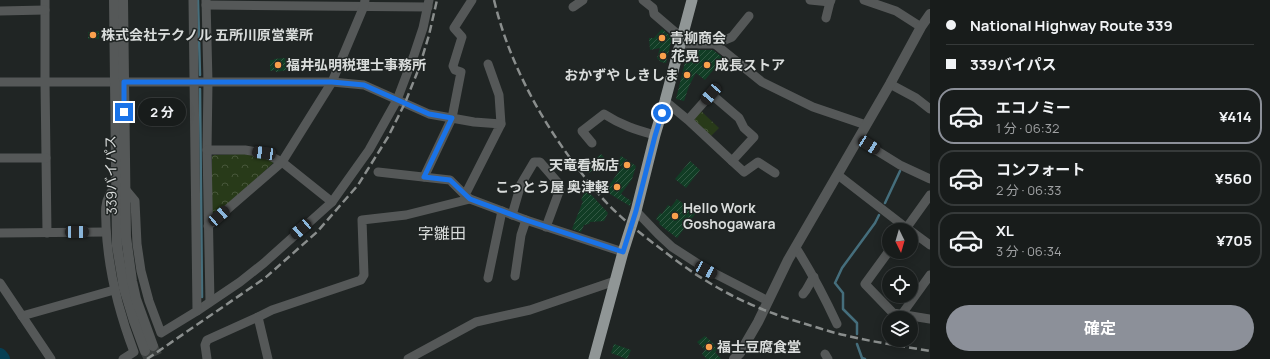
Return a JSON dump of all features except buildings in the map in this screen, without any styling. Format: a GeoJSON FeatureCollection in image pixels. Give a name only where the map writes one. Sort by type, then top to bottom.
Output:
{"type":"FeatureCollection","features":[{"type":"Feature","properties":{"kind":"highway"},"geometry":{"type":"LineString","coordinates":[[594,359],[623,252],[636,211],[692,0]]}},
{"type":"Feature","properties":{"kind":"street"},"geometry":{"type":"LineString","coordinates":[[45,0],[47,233]]}},
{"type":"Feature","properties":{"kind":"street"},"geometry":{"type":"LineString","coordinates":[[114,0],[119,82],[121,187],[118,246],[122,278],[134,321],[149,348]]}},
{"type":"Feature","properties":{"kind":"street"},"geometry":{"type":"LineString","coordinates":[[119,82],[123,0]]}},
{"type":"Feature","properties":{"kind":"street"},"geometry":{"type":"LineString","coordinates":[[193,0],[197,311]]}},
{"type":"Feature","properties":{"kind":"street"},"geometry":{"type":"LineString","coordinates":[[424,177],[452,118],[461,72],[455,70],[452,66],[462,37],[454,28],[472,0]]}},
{"type":"Feature","properties":{"kind":"street"},"geometry":{"type":"LineString","coordinates":[[573,7],[583,0]]}},
{"type":"Feature","properties":{"kind":"street"},"geometry":{"type":"LineString","coordinates":[[643,0],[653,8],[654,14],[681,41],[715,44],[732,36],[749,16]]}},
{"type":"Feature","properties":{"kind":"street"},"geometry":{"type":"LineString","coordinates":[[810,0],[830,1],[826,18]]}},
{"type":"Feature","properties":{"kind":"street"},"geometry":{"type":"LineString","coordinates":[[864,0],[896,11],[921,27]]}},
{"type":"Feature","properties":{"kind":"street"},"geometry":{"type":"LineString","coordinates":[[121,187],[135,201],[137,244],[141,271],[149,301],[161,333],[197,311],[240,282],[264,263],[332,202],[369,150],[397,100],[424,28],[428,3],[206,3],[210,302]]}},
{"type":"Feature","properties":{"kind":"street"},"geometry":{"type":"LineString","coordinates":[[208,226],[282,162],[332,82],[365,3]]}},
{"type":"Feature","properties":{"kind":"street"},"geometry":{"type":"LineString","coordinates":[[0,11],[45,10]]}},
{"type":"Feature","properties":{"kind":"street"},"geometry":{"type":"LineString","coordinates":[[740,357],[796,248],[921,27],[930,14]]}},
{"type":"Feature","properties":{"kind":"street"},"geometry":{"type":"LineString","coordinates":[[715,44],[762,82],[813,107],[866,125]]}},
{"type":"Feature","properties":{"kind":"street"},"geometry":{"type":"LineString","coordinates":[[468,197],[501,124],[499,95],[488,64]]}},
{"type":"Feature","properties":{"kind":"street"},"geometry":{"type":"LineString","coordinates":[[0,82],[332,82],[364,85],[429,114],[474,122],[501,124]]}},
{"type":"Feature","properties":{"kind":"street"},"geometry":{"type":"LineString","coordinates":[[890,84],[916,98],[930,109]]}},
{"type":"Feature","properties":{"kind":"street"},"geometry":{"type":"LineString","coordinates":[[688,120],[711,94],[739,118],[744,128],[754,138],[732,161]]}},
{"type":"Feature","properties":{"kind":"street"},"geometry":{"type":"LineString","coordinates":[[666,101],[744,172],[758,162],[775,173]]}},
{"type":"Feature","properties":{"kind":"street"},"geometry":{"type":"LineString","coordinates":[[592,143],[582,131],[604,114],[629,128],[655,136]]}},
{"type":"Feature","properties":{"kind":"street"},"geometry":{"type":"LineString","coordinates":[[858,139],[900,165],[930,179]]}},
{"type":"Feature","properties":{"kind":"street"},"geometry":{"type":"LineString","coordinates":[[207,150],[245,150],[264,153],[282,162],[332,202]]}},
{"type":"Feature","properties":{"kind":"street"},"geometry":{"type":"LineString","coordinates":[[0,158],[46,158]]}},
{"type":"Feature","properties":{"kind":"street"},"geometry":{"type":"LineString","coordinates":[[512,215],[522,184],[534,162],[540,162],[559,184],[560,189],[546,227]]}},
{"type":"Feature","properties":{"kind":"street"},"geometry":{"type":"LineString","coordinates":[[378,172],[450,180],[468,197],[526,220],[623,252]]}},
{"type":"Feature","properties":{"kind":"street"},"geometry":{"type":"LineString","coordinates":[[838,175],[899,223]]}},
{"type":"Feature","properties":{"kind":"street"},"geometry":{"type":"LineString","coordinates":[[121,187],[109,194],[106,206],[106,232],[108,261],[114,290],[134,352],[124,359]]}},
{"type":"Feature","properties":{"kind":"street"},"geometry":{"type":"LineString","coordinates":[[912,223],[930,195]]}},
{"type":"Feature","properties":{"kind":"street"},"geometry":{"type":"LineString","coordinates":[[207,359],[205,345],[207,340],[272,310],[361,280],[364,275],[362,220],[406,214],[468,197]]}},
{"type":"Feature","properties":{"kind":"street"},"geometry":{"type":"LineString","coordinates":[[488,278],[502,211]]}},
{"type":"Feature","properties":{"kind":"street"},"geometry":{"type":"LineString","coordinates":[[636,211],[672,247],[706,270],[768,301]]}},
{"type":"Feature","properties":{"kind":"street"},"geometry":{"type":"LineString","coordinates":[[515,276],[521,235],[526,220]]}},
{"type":"Feature","properties":{"kind":"street"},"geometry":{"type":"LineString","coordinates":[[0,233],[106,232]]}},
{"type":"Feature","properties":{"kind":"street"},"geometry":{"type":"LineString","coordinates":[[918,237],[930,245]]}},
{"type":"Feature","properties":{"kind":"street"},"geometry":{"type":"LineString","coordinates":[[796,248],[823,292],[837,324]]}},
{"type":"Feature","properties":{"kind":"street"},"geometry":{"type":"LineString","coordinates":[[883,259],[865,284],[891,311]]}},
{"type":"Feature","properties":{"kind":"street"},"geometry":{"type":"LineString","coordinates":[[904,311],[930,275]]}},
{"type":"Feature","properties":{"kind":"street"},"geometry":{"type":"LineString","coordinates":[[804,294],[814,277]]}},
{"type":"Feature","properties":{"kind":"street"},"geometry":{"type":"LineString","coordinates":[[408,359],[476,322],[530,310],[615,281]]}},
{"type":"Feature","properties":{"kind":"street"},"geometry":{"type":"LineString","coordinates":[[0,283],[51,359]]}},
{"type":"Feature","properties":{"kind":"street"},"geometry":{"type":"LineString","coordinates":[[22,316],[114,290]]}},
{"type":"Feature","properties":{"kind":"street"},"geometry":{"type":"LineString","coordinates":[[258,317],[268,359]]}},
{"type":"Feature","properties":{"kind":"street"},"geometry":{"type":"LineString","coordinates":[[918,317],[930,319]]}},
{"type":"Feature","properties":{"kind":"green space"},"geometry":{"type":"Polygon","coordinates":[[[700,110],[719,128],[711,136],[695,121],[694,118],[700,110]]]}},
{"type":"Feature","properties":{"kind":"green space"},"geometry":{"type":"Polygon","coordinates":[[[245,154],[263,157],[274,162],[218,215],[212,212],[212,156],[245,154]]]}},
{"type":"Feature","properties":{"kind":"waterway"},"geometry":{"type":"LineString","coordinates":[[198,0],[200,75]]}},
{"type":"Feature","properties":{"kind":"waterway"},"geometry":{"type":"LineString","coordinates":[[200,89],[202,297]]}},
{"type":"Feature","properties":{"kind":"waterway"},"geometry":{"type":"LineString","coordinates":[[885,203],[900,171]]}},
{"type":"Feature","properties":{"kind":"waterway"},"geometry":{"type":"LineString","coordinates":[[857,334],[857,323],[843,309],[843,293],[835,283],[842,268],[875,223],[879,215]]}},
{"type":"Feature","properties":{"kind":"waterway"},"geometry":{"type":"LineString","coordinates":[[857,344],[862,358],[865,359]]}},
{"type":"Feature","properties":{"kind":"waterway"},"geometry":{"type":"LineString","coordinates":[[0,355],[3,359]]}},
{"type":"Feature","properties":{"kind":"tunnel"},"geometry":{"type":"LineString","coordinates":[[153,346],[159,359]]}},
{"type":"Feature","properties":{"kind":"tunnel"},"geometry":{"type":"LineString","coordinates":[[145,351],[149,359]]}},
{"type":"Feature","properties":{"kind":"railway"},"geometry":{"type":"LineString","coordinates":[[147,359],[265,278],[317,232],[358,185],[388,137],[405,103],[419,68],[429,35],[437,0]]}},
{"type":"Feature","properties":{"kind":"railway"},"geometry":{"type":"LineString","coordinates":[[494,0],[501,26],[511,52],[534,102],[548,126],[563,149],[597,192],[612,209],[638,231],[678,262],[717,288],[760,308],[836,333],[876,342],[930,351]]}},
{"type":"Feature","properties":{"kind":"place","name":"株式会社テクノル 五所川原営業所"},"geometry":{"type":"Point","coordinates":[93,35]}},
{"type":"Feature","properties":{"kind":"place","name":"青柳商会"},"geometry":{"type":"Point","coordinates":[662,38]}},
{"type":"Feature","properties":{"kind":"place","name":"花晃"},"geometry":{"type":"Point","coordinates":[663,56]}},
{"type":"Feature","properties":{"kind":"place","name":"福井弘明税理士事務所"},"geometry":{"type":"Point","coordinates":[278,65]}},
{"type":"Feature","properties":{"kind":"place","name":"成長ストア"},"geometry":{"type":"Point","coordinates":[707,65]}},
{"type":"Feature","properties":{"kind":"place","name":"おかずや しきしま"},"geometry":{"type":"Point","coordinates":[687,75]}},
{"type":"Feature","properties":{"kind":"place","name":"天竜看板店"},"geometry":{"type":"Point","coordinates":[627,165]}},
{"type":"Feature","properties":{"kind":"place","name":"こっとう屋 奥津軽"},"geometry":{"type":"Point","coordinates":[617,187]}},
{"type":"Feature","properties":{"kind":"place","name":"Hello Work Goshogawara"},"geometry":{"type":"Point","coordinates":[675,216]}},
{"type":"Feature","properties":{"kind":"place","name":"福士豆腐食堂"},"geometry":{"type":"Point","coordinates":[709,347]}},
{"type":"Feature","properties":{"kind":"district","name":"字雛田"},"geometry":{"type":"Point","coordinates":[442,233]}},
{"type":"Feature","properties":{"kind":"route"},"geometry":{"type":"LineString","coordinates":[[124,112],[124,82],[332,82],[364,85],[429,114],[452,118],[424,177],[450,180],[470,199],[526,220],[623,252],[636,211],[662,113]]}}]}
